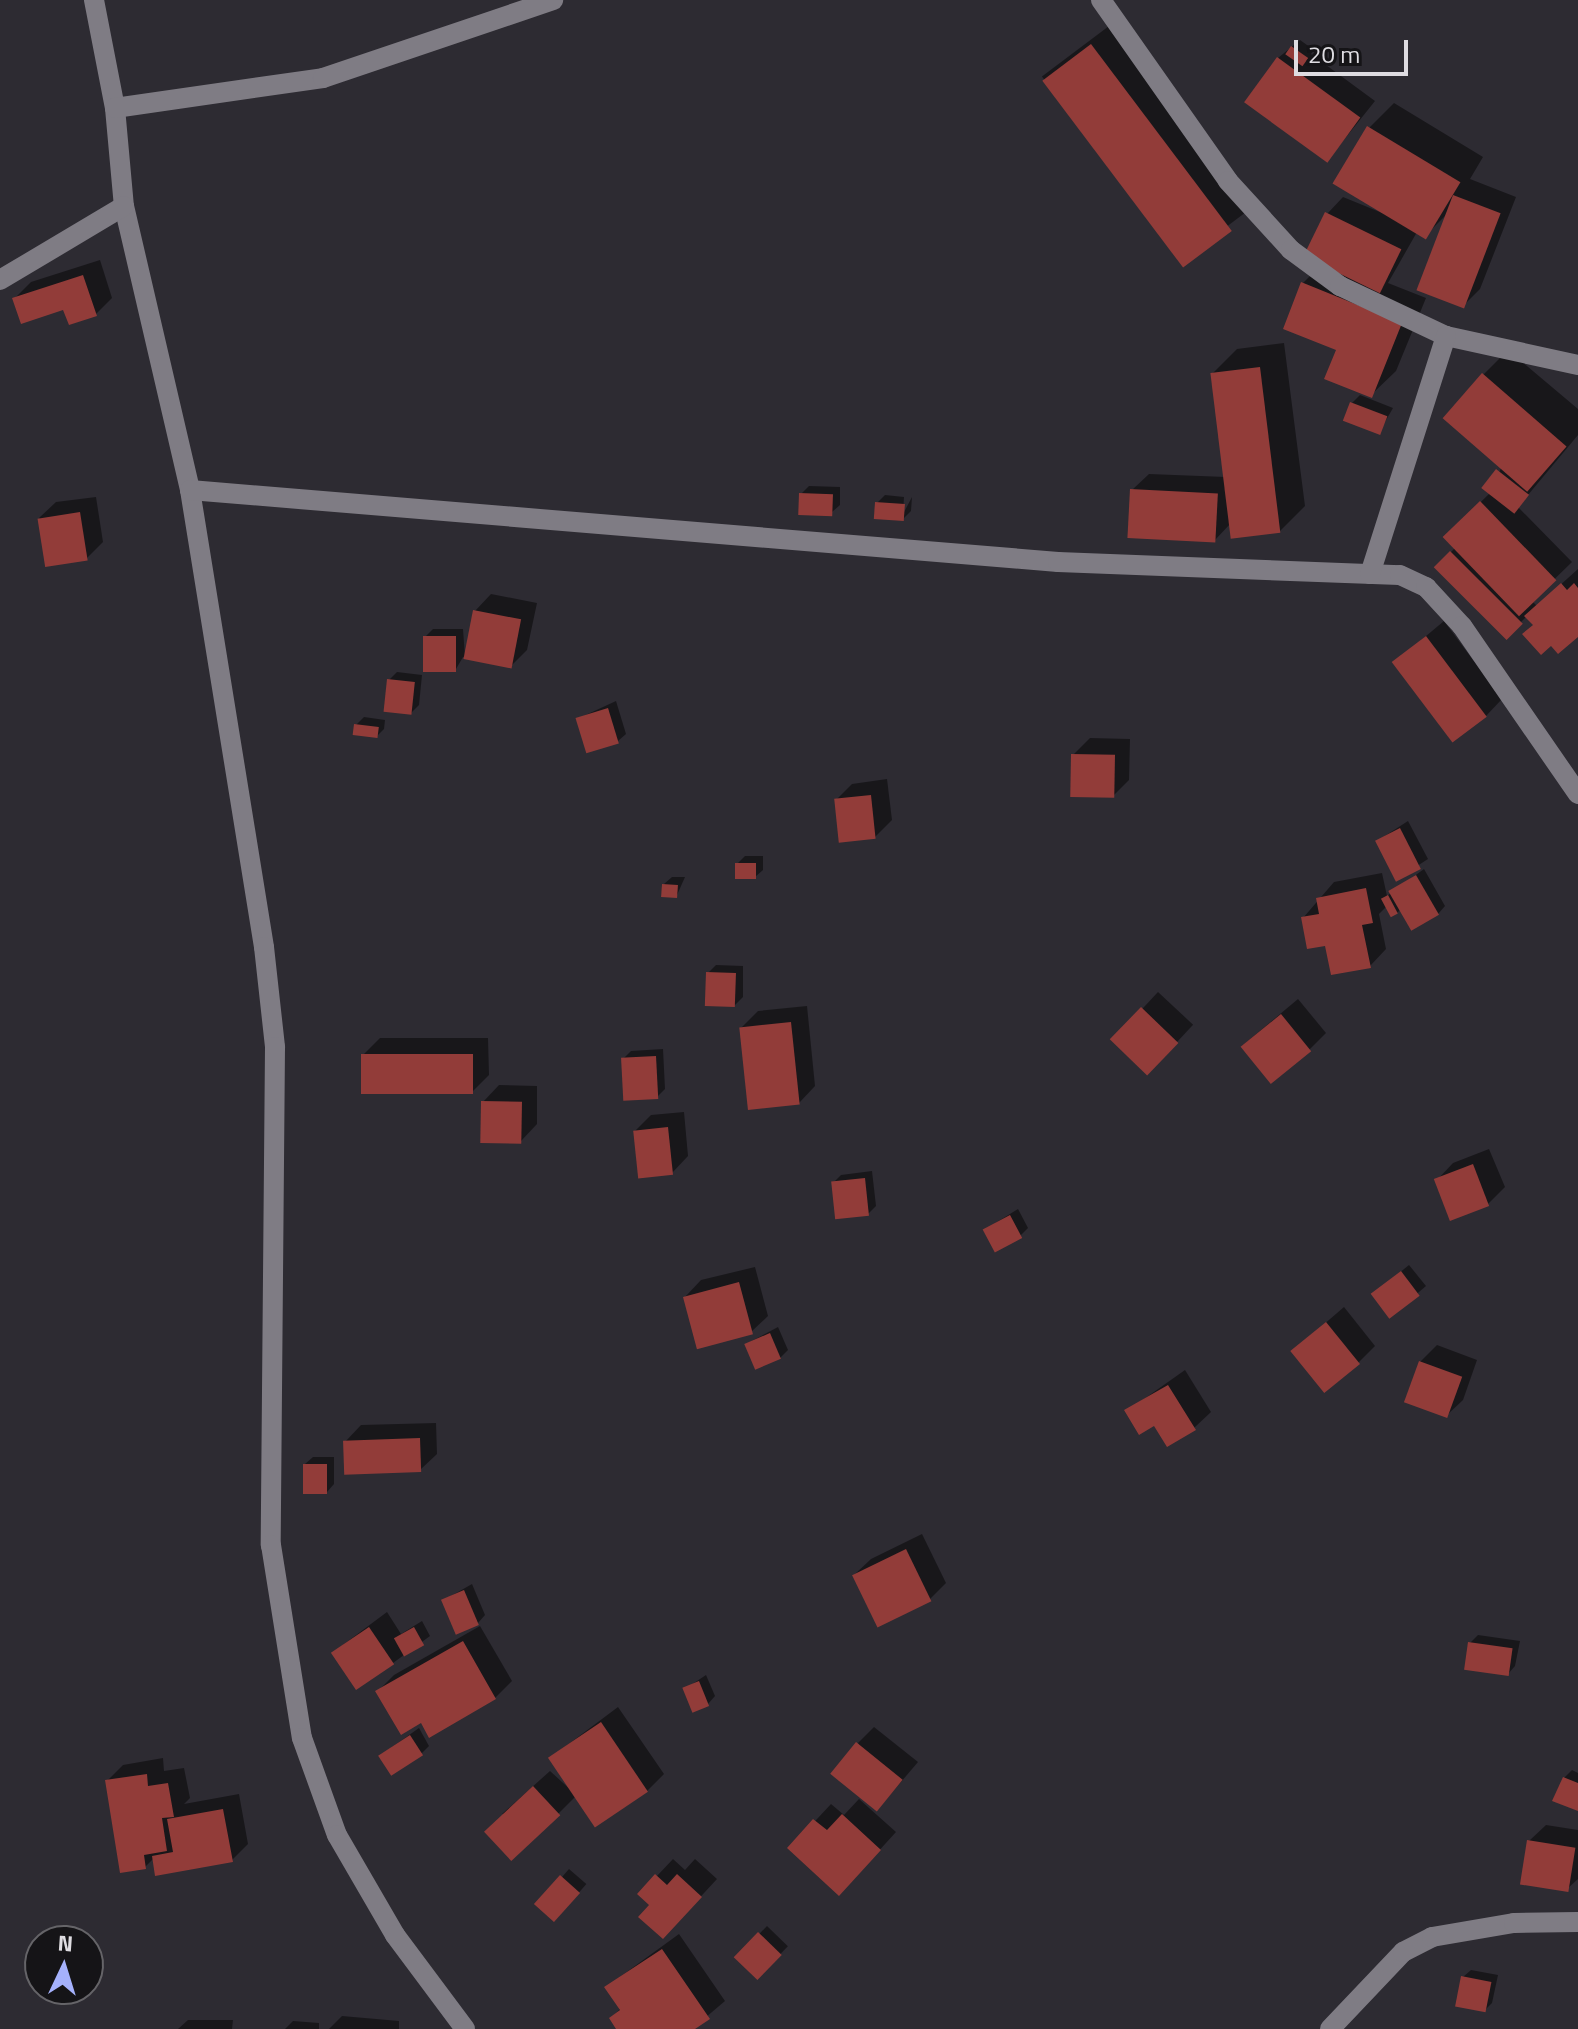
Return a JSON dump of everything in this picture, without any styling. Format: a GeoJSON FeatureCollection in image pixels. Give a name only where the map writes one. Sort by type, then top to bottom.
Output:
{"type":"FeatureCollection","features":[{"type":"Feature","properties":{"kind":"street"},"geometry":{"type":"LineString","coordinates":[[94,0],[115,108],[124,206],[190,490],[236,755],[275,1047],[271,1545],[302,1738],[337,1835],[395,1935],[465,2029]]}},
{"type":"Feature","properties":{"kind":"street"},"geometry":{"type":"LineString","coordinates":[[115,108],[323,78],[553,0]]}},
{"type":"Feature","properties":{"kind":"street"},"geometry":{"type":"LineString","coordinates":[[1101,0],[1228,181],[1291,250],[1340,286],[1446,336],[1505,353],[1578,365]]}},
{"type":"Feature","properties":{"kind":"street"},"geometry":{"type":"LineString","coordinates":[[0,280],[124,206]]}},
{"type":"Feature","properties":{"kind":"street"},"geometry":{"type":"LineString","coordinates":[[1370,574],[1446,336]]}},
{"type":"Feature","properties":{"kind":"street"},"geometry":{"type":"LineString","coordinates":[[190,490],[1058,562],[1400,575],[1426,587],[1462,626],[1578,794]]}},
{"type":"Feature","properties":{"kind":"street"},"geometry":{"type":"LineString","coordinates":[[1330,2029],[1403,1952],[1432,1937],[1514,1923],[1578,1922]]}},
{"type":"Feature","properties":{"kind":"building"},"geometry":{"type":"Polygon","coordinates":[[[1091,44],[1232,231],[1183,268],[1042,81],[1091,44]]]}},
{"type":"Feature","properties":{"kind":"building"},"geometry":{"type":"Polygon","coordinates":[[[1291,46],[1308,58],[1302,66],[1285,54],[1291,46]]]}},
{"type":"Feature","properties":{"kind":"building"},"geometry":{"type":"Polygon","coordinates":[[[1277,57],[1360,118],[1327,163],[1244,102],[1277,57]]]}},
{"type":"Feature","properties":{"kind":"building"},"geometry":{"type":"Polygon","coordinates":[[[1367,126],[1460,182],[1426,240],[1332,183],[1367,126]]]}},
{"type":"Feature","properties":{"kind":"building"},"geometry":{"type":"Polygon","coordinates":[[[1453,195],[1501,213],[1464,309],[1416,290],[1453,195]]]}},
{"type":"Feature","properties":{"kind":"building"},"geometry":{"type":"Polygon","coordinates":[[[1325,212],[1401,249],[1380,293],[1304,256],[1325,212]]]}},
{"type":"Feature","properties":{"kind":"building"},"geometry":{"type":"Polygon","coordinates":[[[83,275],[97,316],[69,325],[63,310],[21,324],[12,298],[83,275]]]}},
{"type":"Feature","properties":{"kind":"building"},"geometry":{"type":"Polygon","coordinates":[[[1301,282],[1402,323],[1372,398],[1324,379],[1336,350],[1283,329],[1301,282]]]}},
{"type":"Feature","properties":{"kind":"building"},"geometry":{"type":"Polygon","coordinates":[[[1260,367],[1280,533],[1231,539],[1210,373],[1260,367]]]}},
{"type":"Feature","properties":{"kind":"building"},"geometry":{"type":"Polygon","coordinates":[[[1482,373],[1567,446],[1527,492],[1443,418],[1482,373]]]}},
{"type":"Feature","properties":{"kind":"building"},"geometry":{"type":"Polygon","coordinates":[[[1350,402],[1387,416],[1380,435],[1343,421],[1350,402]]]}},
{"type":"Feature","properties":{"kind":"building"},"geometry":{"type":"Polygon","coordinates":[[[1496,469],[1529,495],[1514,514],[1481,488],[1496,469]]]}},
{"type":"Feature","properties":{"kind":"building"},"geometry":{"type":"Polygon","coordinates":[[[1130,489],[1218,494],[1215,543],[1127,538],[1130,489]]]}},
{"type":"Feature","properties":{"kind":"building"},"geometry":{"type":"Polygon","coordinates":[[[799,493],[833,494],[832,516],[798,515],[799,493]]]}},
{"type":"Feature","properties":{"kind":"building"},"geometry":{"type":"Polygon","coordinates":[[[1480,501],[1556,580],[1519,616],[1443,537],[1480,501]]]}},
{"type":"Feature","properties":{"kind":"building"},"geometry":{"type":"Polygon","coordinates":[[[875,502],[905,504],[904,521],[874,519],[875,502]]]}},
{"type":"Feature","properties":{"kind":"building"},"geometry":{"type":"Polygon","coordinates":[[[80,512],[88,560],[45,567],[38,519],[80,512]]]}},
{"type":"Feature","properties":{"kind":"building"},"geometry":{"type":"Polygon","coordinates":[[[1450,551],[1523,624],[1507,640],[1434,567],[1450,551]]]}},
{"type":"Feature","properties":{"kind":"building"},"geometry":{"type":"Polygon","coordinates":[[[1561,583],[1567,590],[1574,583],[1578,588],[1578,637],[1558,654],[1551,646],[1541,655],[1522,634],[1533,625],[1524,616],[1561,583]]]}},
{"type":"Feature","properties":{"kind":"building"},"geometry":{"type":"Polygon","coordinates":[[[473,610],[521,619],[512,668],[463,659],[473,610]]]}},
{"type":"Feature","properties":{"kind":"building"},"geometry":{"type":"Polygon","coordinates":[[[423,636],[456,636],[456,672],[423,672],[423,636]]]}},
{"type":"Feature","properties":{"kind":"building"},"geometry":{"type":"Polygon","coordinates":[[[1426,636],[1487,717],[1452,743],[1392,662],[1426,636]]]}},
{"type":"Feature","properties":{"kind":"building"},"geometry":{"type":"Polygon","coordinates":[[[387,679],[415,682],[411,715],[384,712],[387,679]]]}},
{"type":"Feature","properties":{"kind":"building"},"geometry":{"type":"Polygon","coordinates":[[[608,708],[619,743],[586,753],[575,718],[608,708]]]}},
{"type":"Feature","properties":{"kind":"building"},"geometry":{"type":"Polygon","coordinates":[[[354,724],[379,727],[377,738],[353,735],[354,724]]]}},
{"type":"Feature","properties":{"kind":"building"},"geometry":{"type":"Polygon","coordinates":[[[1071,754],[1115,755],[1114,798],[1070,797],[1071,754]]]}},
{"type":"Feature","properties":{"kind":"building"},"geometry":{"type":"Polygon","coordinates":[[[871,795],[876,839],[839,843],[834,799],[871,795]]]}},
{"type":"Feature","properties":{"kind":"building"},"geometry":{"type":"Polygon","coordinates":[[[1400,828],[1421,869],[1396,882],[1375,841],[1400,828]]]}},
{"type":"Feature","properties":{"kind":"building"},"geometry":{"type":"Polygon","coordinates":[[[735,863],[756,863],[756,879],[735,879],[735,863]]]}},
{"type":"Feature","properties":{"kind":"building"},"geometry":{"type":"Polygon","coordinates":[[[1416,875],[1439,915],[1411,931],[1388,891],[1416,875]]]}},
{"type":"Feature","properties":{"kind":"building"},"geometry":{"type":"Polygon","coordinates":[[[662,884],[678,885],[677,898],[661,897],[662,884]]]}},
{"type":"Feature","properties":{"kind":"building"},"geometry":{"type":"Polygon","coordinates":[[[1366,888],[1373,923],[1362,925],[1371,968],[1331,975],[1325,946],[1307,949],[1301,917],[1319,914],[1316,898],[1366,888]]]}},
{"type":"Feature","properties":{"kind":"building"},"geometry":{"type":"Polygon","coordinates":[[[1388,895],[1398,914],[1391,917],[1381,899],[1388,895]]]}},
{"type":"Feature","properties":{"kind":"building"},"geometry":{"type":"Polygon","coordinates":[[[706,972],[736,973],[735,1007],[705,1006],[706,972]]]}},
{"type":"Feature","properties":{"kind":"building"},"geometry":{"type":"Polygon","coordinates":[[[1141,1007],[1178,1043],[1147,1075],[1110,1039],[1141,1007]]]}},
{"type":"Feature","properties":{"kind":"building"},"geometry":{"type":"Polygon","coordinates":[[[1281,1014],[1311,1051],[1271,1084],[1241,1047],[1281,1014]]]}},
{"type":"Feature","properties":{"kind":"building"},"geometry":{"type":"Polygon","coordinates":[[[791,1022],[800,1105],[748,1110],[739,1027],[791,1022]]]}},
{"type":"Feature","properties":{"kind":"building"},"geometry":{"type":"Polygon","coordinates":[[[361,1054],[473,1054],[473,1094],[361,1094],[361,1054]]]}},
{"type":"Feature","properties":{"kind":"building"},"geometry":{"type":"Polygon","coordinates":[[[656,1056],[658,1099],[623,1101],[621,1058],[656,1056]]]}},
{"type":"Feature","properties":{"kind":"building"},"geometry":{"type":"Polygon","coordinates":[[[481,1101],[522,1102],[521,1144],[480,1143],[481,1101]]]}},
{"type":"Feature","properties":{"kind":"building"},"geometry":{"type":"Polygon","coordinates":[[[668,1127],[673,1175],[638,1178],[633,1131],[668,1127]]]}},
{"type":"Feature","properties":{"kind":"building"},"geometry":{"type":"Polygon","coordinates":[[[1473,1164],[1489,1206],[1450,1221],[1434,1179],[1473,1164]]]}},
{"type":"Feature","properties":{"kind":"building"},"geometry":{"type":"Polygon","coordinates":[[[865,1178],[869,1216],[835,1219],[831,1182],[865,1178]]]}},
{"type":"Feature","properties":{"kind":"building"},"geometry":{"type":"Polygon","coordinates":[[[1010,1215],[1022,1238],[995,1253],[983,1230],[1010,1215]]]}},
{"type":"Feature","properties":{"kind":"building"},"geometry":{"type":"Polygon","coordinates":[[[1401,1271],[1420,1296],[1389,1319],[1371,1294],[1401,1271]]]}},
{"type":"Feature","properties":{"kind":"building"},"geometry":{"type":"Polygon","coordinates":[[[739,1282],[753,1334],[697,1349],[683,1297],[739,1282]]]}},
{"type":"Feature","properties":{"kind":"building"},"geometry":{"type":"Polygon","coordinates":[[[1326,1322],[1360,1364],[1324,1393],[1290,1351],[1326,1322]]]}},
{"type":"Feature","properties":{"kind":"building"},"geometry":{"type":"Polygon","coordinates":[[[770,1333],[781,1359],[755,1370],[744,1344],[770,1333]]]}},
{"type":"Feature","properties":{"kind":"building"},"geometry":{"type":"Polygon","coordinates":[[[1419,1361],[1462,1377],[1447,1418],[1404,1402],[1419,1361]]]}},
{"type":"Feature","properties":{"kind":"building"},"geometry":{"type":"Polygon","coordinates":[[[1168,1385],[1196,1430],[1167,1447],[1154,1426],[1139,1435],[1124,1410],[1168,1385]]]}},
{"type":"Feature","properties":{"kind":"building"},"geometry":{"type":"Polygon","coordinates":[[[420,1438],[421,1472],[344,1475],[343,1441],[420,1438]]]}},
{"type":"Feature","properties":{"kind":"building"},"geometry":{"type":"Polygon","coordinates":[[[303,1464],[327,1464],[327,1494],[303,1494],[303,1464]]]}},
{"type":"Feature","properties":{"kind":"building"},"geometry":{"type":"Polygon","coordinates":[[[906,1549],[931,1601],[877,1627],[852,1575],[906,1549]]]}},
{"type":"Feature","properties":{"kind":"building"},"geometry":{"type":"Polygon","coordinates":[[[464,1590],[479,1625],[456,1635],[441,1600],[464,1590]]]}},
{"type":"Feature","properties":{"kind":"building"},"geometry":{"type":"Polygon","coordinates":[[[369,1627],[394,1664],[356,1690],[331,1653],[369,1627]]]}},
{"type":"Feature","properties":{"kind":"building"},"geometry":{"type":"Polygon","coordinates":[[[414,1627],[424,1645],[404,1657],[394,1638],[414,1627]]]}},
{"type":"Feature","properties":{"kind":"building"},"geometry":{"type":"Polygon","coordinates":[[[463,1641],[496,1699],[429,1738],[421,1723],[401,1735],[375,1691],[463,1641]]]}},
{"type":"Feature","properties":{"kind":"building"},"geometry":{"type":"Polygon","coordinates":[[[1468,1642],[1513,1648],[1509,1676],[1464,1670],[1468,1642]]]}},
{"type":"Feature","properties":{"kind":"building"},"geometry":{"type":"Polygon","coordinates":[[[699,1681],[709,1706],[692,1713],[682,1688],[699,1681]]]}},
{"type":"Feature","properties":{"kind":"building"},"geometry":{"type":"Polygon","coordinates":[[[601,1722],[648,1792],[595,1827],[548,1758],[601,1722]]]}},
{"type":"Feature","properties":{"kind":"building"},"geometry":{"type":"Polygon","coordinates":[[[410,1735],[423,1755],[391,1776],[378,1756],[410,1735]]]}},
{"type":"Feature","properties":{"kind":"building"},"geometry":{"type":"Polygon","coordinates":[[[856,1742],[903,1780],[877,1812],[830,1774],[856,1742]]]}},
{"type":"Feature","properties":{"kind":"building"},"geometry":{"type":"Polygon","coordinates":[[[147,1774],[148,1786],[168,1783],[174,1817],[162,1818],[167,1851],[144,1855],[146,1869],[120,1873],[105,1780],[147,1774]]]}},
{"type":"Feature","properties":{"kind":"building"},"geometry":{"type":"Polygon","coordinates":[[[1563,1777],[1578,1783],[1578,1811],[1552,1801],[1563,1777]]]}},
{"type":"Feature","properties":{"kind":"building"},"geometry":{"type":"Polygon","coordinates":[[[533,1786],[560,1815],[511,1861],[484,1832],[533,1786]]]}},
{"type":"Feature","properties":{"kind":"building"},"geometry":{"type":"Polygon","coordinates":[[[223,1809],[233,1862],[155,1876],[152,1856],[173,1852],[167,1819],[223,1809]]]}},
{"type":"Feature","properties":{"kind":"building"},"geometry":{"type":"Polygon","coordinates":[[[842,1814],[881,1850],[839,1896],[787,1848],[813,1819],[827,1830],[842,1814]]]}},
{"type":"Feature","properties":{"kind":"building"},"geometry":{"type":"Polygon","coordinates":[[[1527,1840],[1575,1848],[1568,1892],[1520,1884],[1527,1840]]]}},
{"type":"Feature","properties":{"kind":"building"},"geometry":{"type":"Polygon","coordinates":[[[655,1874],[667,1885],[677,1874],[702,1897],[663,1939],[638,1917],[649,1905],[637,1894],[655,1874]]]}},
{"type":"Feature","properties":{"kind":"building"},"geometry":{"type":"Polygon","coordinates":[[[560,1875],[580,1893],[554,1922],[534,1904],[560,1875]]]}},
{"type":"Feature","properties":{"kind":"building"},"geometry":{"type":"Polygon","coordinates":[[[758,1932],[782,1955],[757,1980],[734,1957],[758,1932]]]}},
{"type":"Feature","properties":{"kind":"building"},"geometry":{"type":"Polygon","coordinates":[[[662,1949],[710,2019],[695,2029],[616,2029],[609,2018],[620,2010],[604,1987],[662,1949]]]}},
{"type":"Feature","properties":{"kind":"building"},"geometry":{"type":"Polygon","coordinates":[[[1461,1976],[1491,1982],[1486,2012],[1455,2006],[1461,1976]]]}}]}
